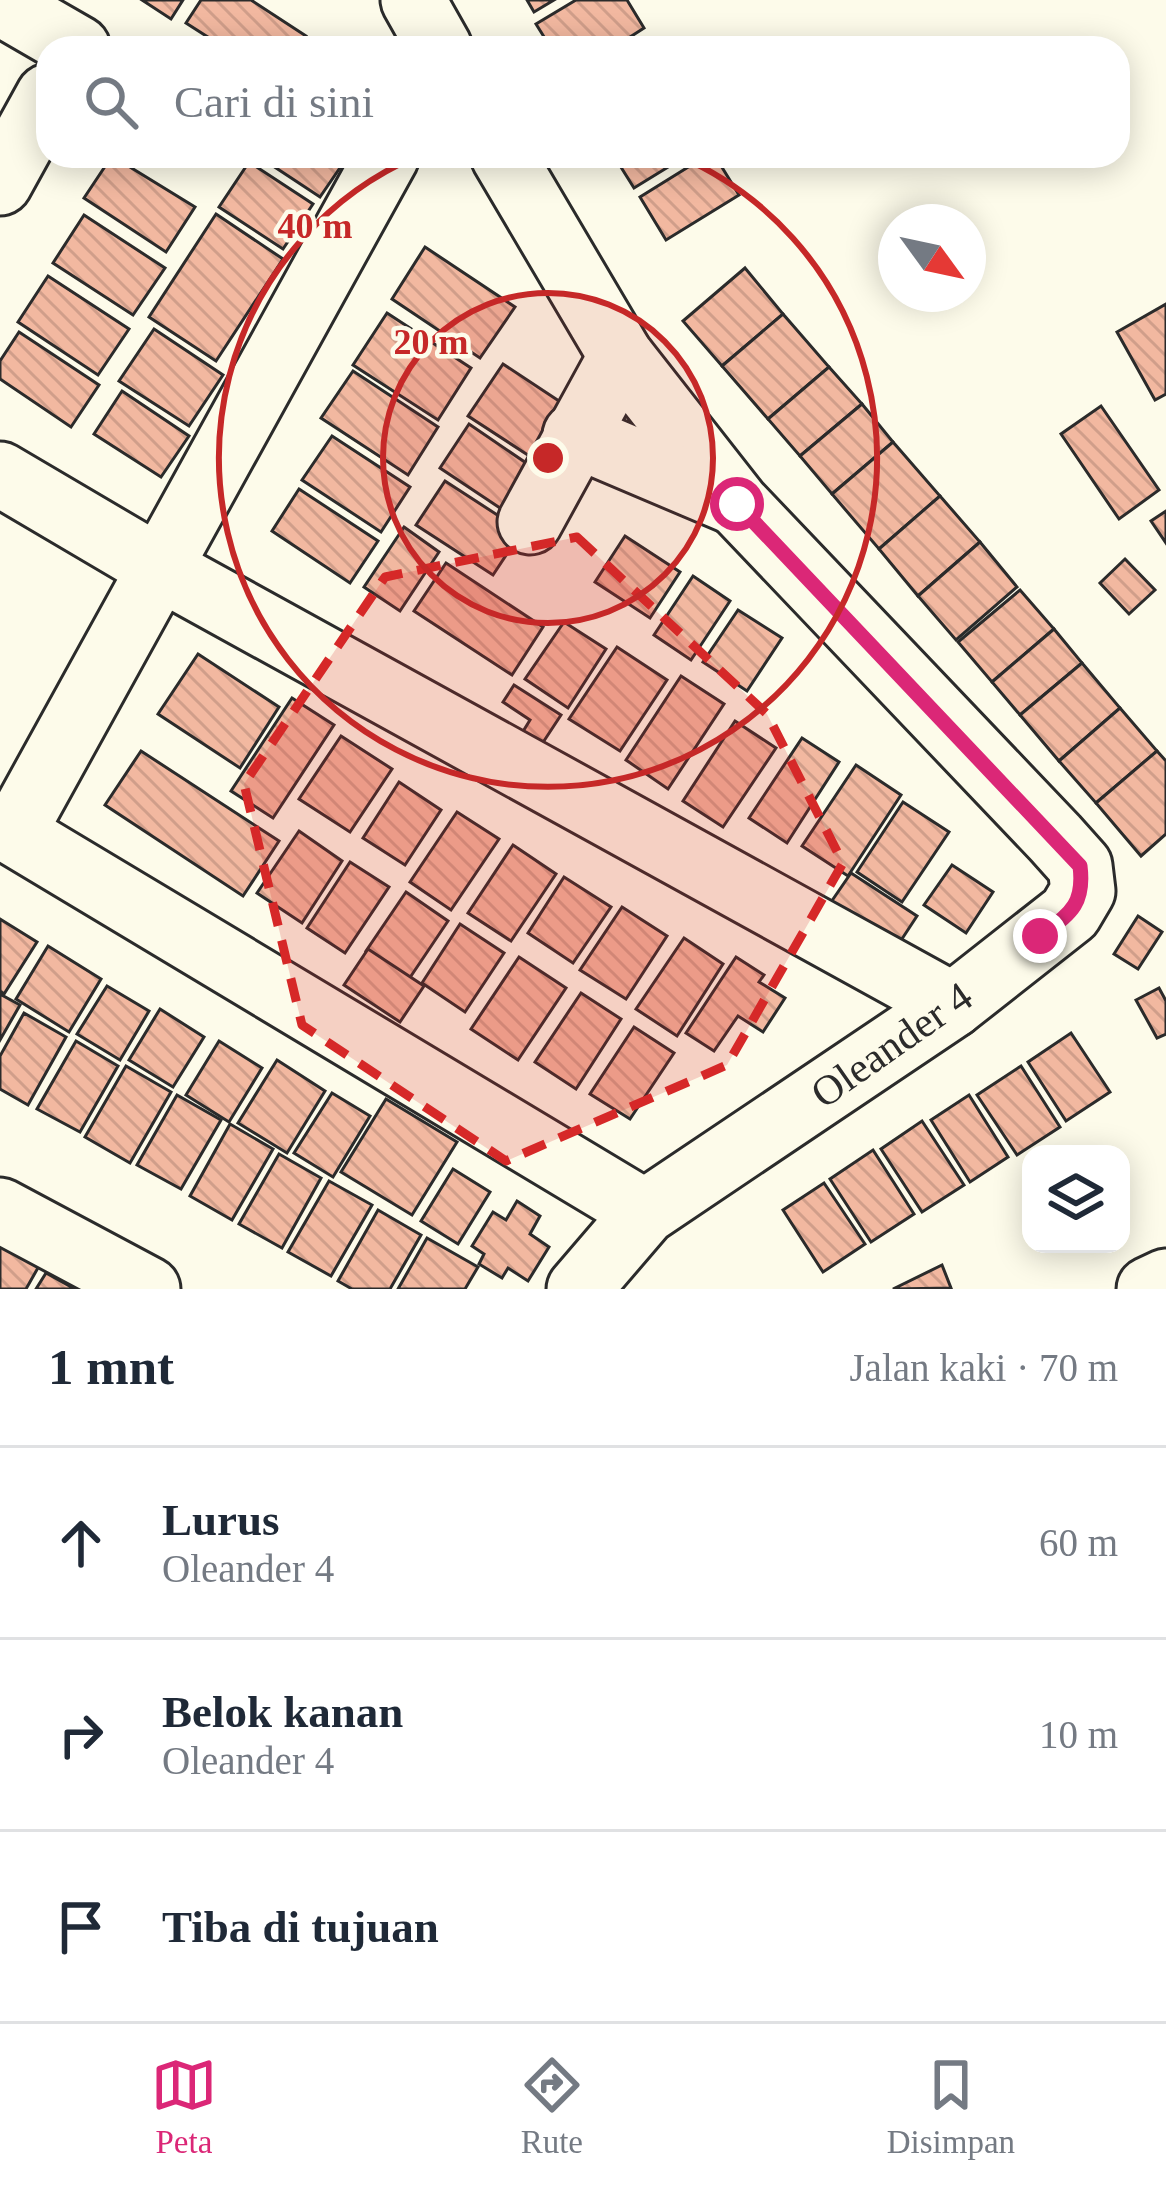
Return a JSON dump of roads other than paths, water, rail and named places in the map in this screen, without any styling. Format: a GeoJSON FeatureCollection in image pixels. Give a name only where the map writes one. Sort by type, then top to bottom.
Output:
{"type":"FeatureCollection","features":[{"type":"Feature","properties":{"kind":"street"},"geometry":{"type":"LineString","coordinates":[[413,0],[433,36]]}},
{"type":"Feature","properties":{"kind":"street"},"geometry":{"type":"LineString","coordinates":[[0,3],[40,36]]}},
{"type":"Feature","properties":{"kind":"street"},"geometry":{"type":"LineString","coordinates":[[0,183],[36,119]]}},
{"type":"Feature","properties":{"kind":"street"},"geometry":{"type":"LineString","coordinates":[[380,168],[7,828],[645,1211]]}},
{"type":"Feature","properties":{"kind":"street","name":"Oleander 4"},"geometry":{"type":"LineString","coordinates":[[510,168],[621,356],[737,504],[1080,866],[1083,891],[1070,913],[953,1005],[645,1211],[580,1289]]}},
{"type":"Feature","properties":{"kind":"street"},"geometry":{"type":"LineString","coordinates":[[530,522],[621,356]]}},
{"type":"Feature","properties":{"kind":"street"},"geometry":{"type":"LineString","coordinates":[[575,434],[737,504]]}},
{"type":"Feature","properties":{"kind":"street"},"geometry":{"type":"LineString","coordinates":[[0,474],[158,567],[953,1005]]}},
{"type":"Feature","properties":{"kind":"street"},"geometry":{"type":"LineString","coordinates":[[0,1210],[148,1289]]}},
{"type":"Feature","properties":{"kind":"street"},"geometry":{"type":"LineString","coordinates":[[1149,1289],[1166,1281]]}}]}
